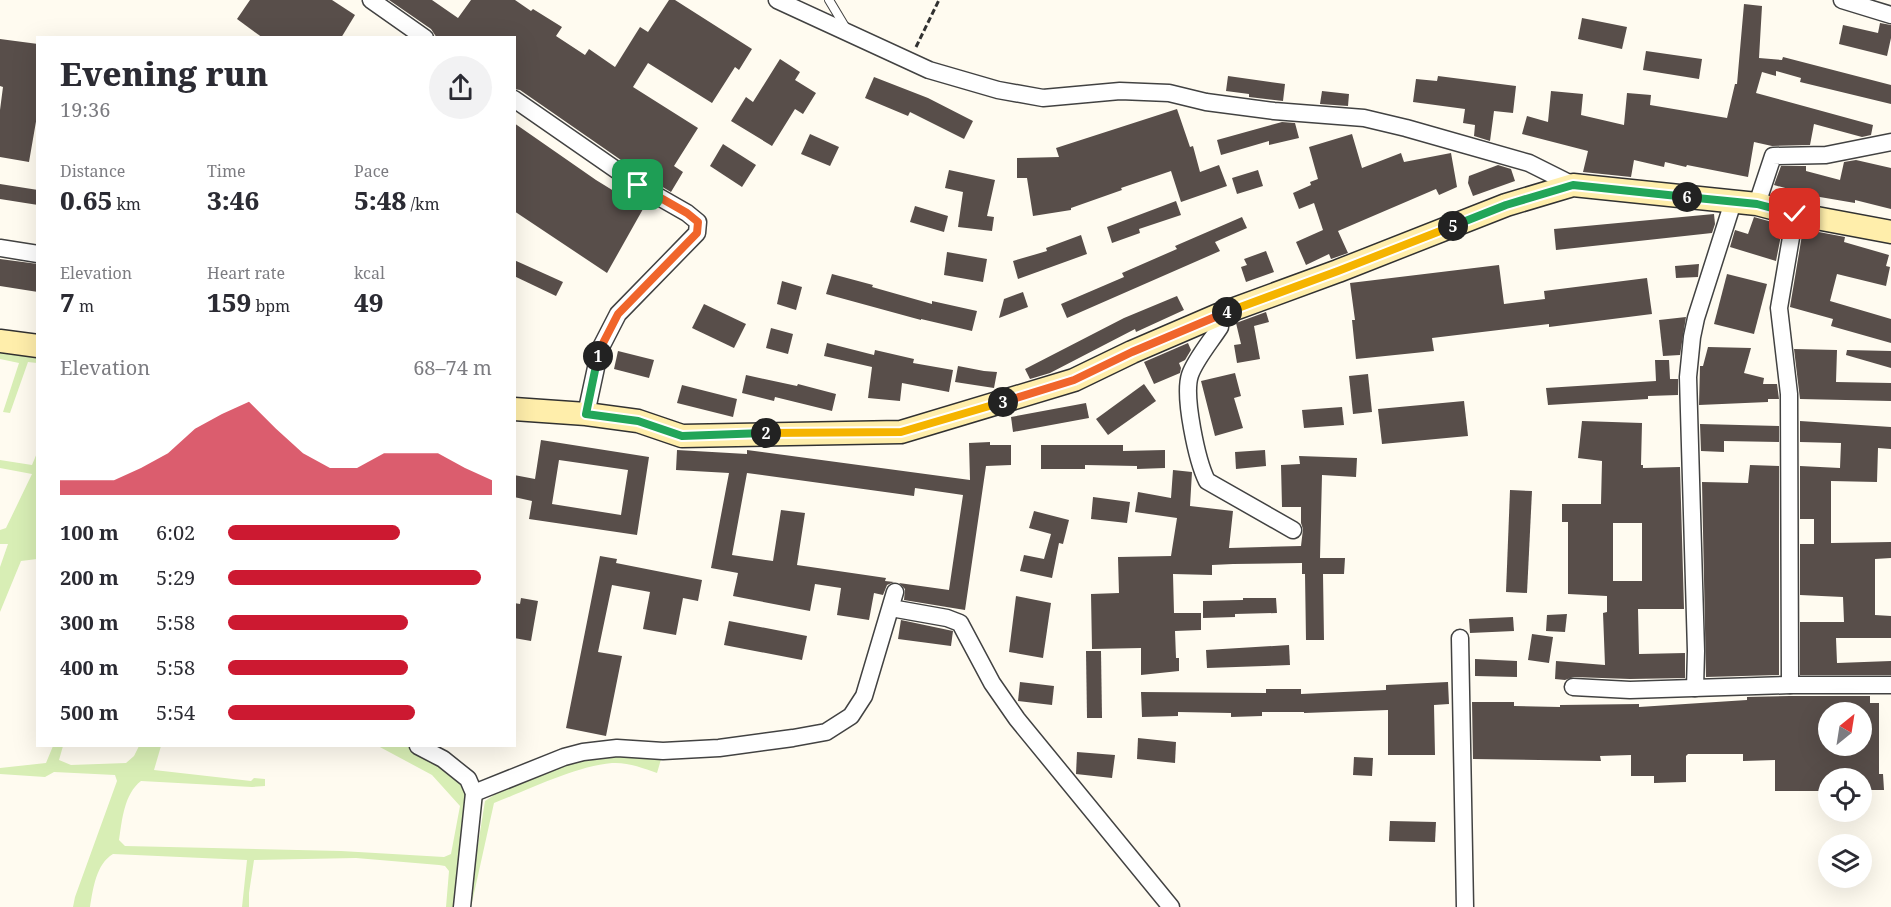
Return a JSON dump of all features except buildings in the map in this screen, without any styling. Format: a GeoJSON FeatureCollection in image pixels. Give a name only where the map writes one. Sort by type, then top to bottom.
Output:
{"type":"FeatureCollection","features":[{"type":"Feature","properties":{"kind":"street"},"geometry":{"type":"LineString","coordinates":[[371,0],[422,36]]}},
{"type":"Feature","properties":{"kind":"street"},"geometry":{"type":"LineString","coordinates":[[777,0],[929,70],[998,90],[1043,98],[1120,91],[1169,93],[1206,102],[1274,111],[1364,118],[1529,163],[1573,185],[1757,204],[1795,214],[1891,232]]}},
{"type":"Feature","properties":{"kind":"street"},"geometry":{"type":"LineString","coordinates":[[1842,0],[1891,15]]}},
{"type":"Feature","properties":{"kind":"street"},"geometry":{"type":"LineString","coordinates":[[516,100],[638,185],[687,213],[698,222],[697,233],[618,314],[600,349],[586,414]]}},
{"type":"Feature","properties":{"kind":"street"},"geometry":{"type":"LineString","coordinates":[[1757,204],[1773,156],[1826,154],[1891,142]]}},
{"type":"Feature","properties":{"kind":"street"},"geometry":{"type":"LineString","coordinates":[[516,409],[586,414],[638,421],[682,436],[901,432],[1074,380],[1218,315],[1506,205],[1573,185]]}},
{"type":"Feature","properties":{"kind":"street"},"geometry":{"type":"LineString","coordinates":[[1695,688],[1696,651],[1688,377],[1696,318],[1733,202]]}},
{"type":"Feature","properties":{"kind":"street"},"geometry":{"type":"LineString","coordinates":[[1790,685],[1789,394],[1779,308],[1795,214]]}},
{"type":"Feature","properties":{"kind":"street"},"geometry":{"type":"LineString","coordinates":[[0,248],[36,254]]}},
{"type":"Feature","properties":{"kind":"street"},"geometry":{"type":"LineString","coordinates":[[1218,315],[1220,327],[1190,374],[1188,390],[1197,456],[1202,471],[1207,481],[1293,530]]}},
{"type":"Feature","properties":{"kind":"street"},"geometry":{"type":"LineString","coordinates":[[0,341],[36,346]]}},
{"type":"Feature","properties":{"kind":"street"},"geometry":{"type":"LineString","coordinates":[[474,793],[564,757],[583,752],[617,748],[663,751],[719,748],[826,732],[851,716],[864,696],[893,600],[960,623],[992,683],[1017,719],[1171,907]]}},
{"type":"Feature","properties":{"kind":"street"},"geometry":{"type":"LineString","coordinates":[[1460,638],[1465,907]]}},
{"type":"Feature","properties":{"kind":"street"},"geometry":{"type":"LineString","coordinates":[[1573,687],[1630,690],[1790,685],[1891,685]]}},
{"type":"Feature","properties":{"kind":"street"},"geometry":{"type":"LineString","coordinates":[[420,747],[443,759],[468,779],[474,793],[462,907]]}},
{"type":"Feature","properties":{"kind":"lane"},"geometry":{"type":"LineString","coordinates":[[829,0],[849,33]]}},
{"type":"Feature","properties":{"kind":"path"},"geometry":{"type":"LineString","coordinates":[[909,60],[939,0]]}},
{"type":"Feature","properties":{"kind":"green space"},"geometry":{"type":"Polygon","coordinates":[[[0,348],[36,354],[36,363],[28,362],[10,413],[3,412],[19,363],[0,359],[0,348]]]}},
{"type":"Feature","properties":{"kind":"green space"},"geometry":{"type":"Polygon","coordinates":[[[36,455],[36,559],[21,561],[0,612],[0,567],[8,544],[0,544],[0,530],[6,528],[32,474],[0,468],[0,460],[32,465],[36,455]]]}},
{"type":"Feature","properties":{"kind":"green space"},"geometry":{"type":"Polygon","coordinates":[[[53,747],[63,747],[59,760],[71,765],[126,763],[134,756],[138,747],[161,747],[154,770],[251,781],[254,778],[265,779],[265,786],[252,787],[141,781],[135,786],[127,800],[121,824],[119,840],[125,846],[341,851],[444,857],[451,854],[460,806],[432,775],[380,747],[410,747],[443,766],[461,783],[467,797],[455,907],[446,907],[449,871],[445,866],[439,865],[356,858],[254,860],[249,907],[242,907],[247,860],[113,854],[107,858],[99,870],[90,907],[73,907],[117,781],[115,775],[54,772],[45,777],[0,774],[0,768],[46,763],[53,747]]]}},
{"type":"Feature","properties":{"kind":"green space"},"geometry":{"type":"Polygon","coordinates":[[[621,755],[662,756],[657,773],[624,763],[598,765],[552,779],[494,803],[471,907],[468,907],[485,801],[506,787],[579,760],[621,755]]]}},
{"type":"Feature","properties":{"kind":"route"},"geometry":{"type":"LineString","coordinates":[[638,185],[687,213],[698,222],[697,233],[618,314],[600,349],[586,414],[638,421],[682,436],[901,432],[944,420],[1074,380],[1218,315],[1506,205],[1573,185],[1757,204],[1795,214]]}}]}
